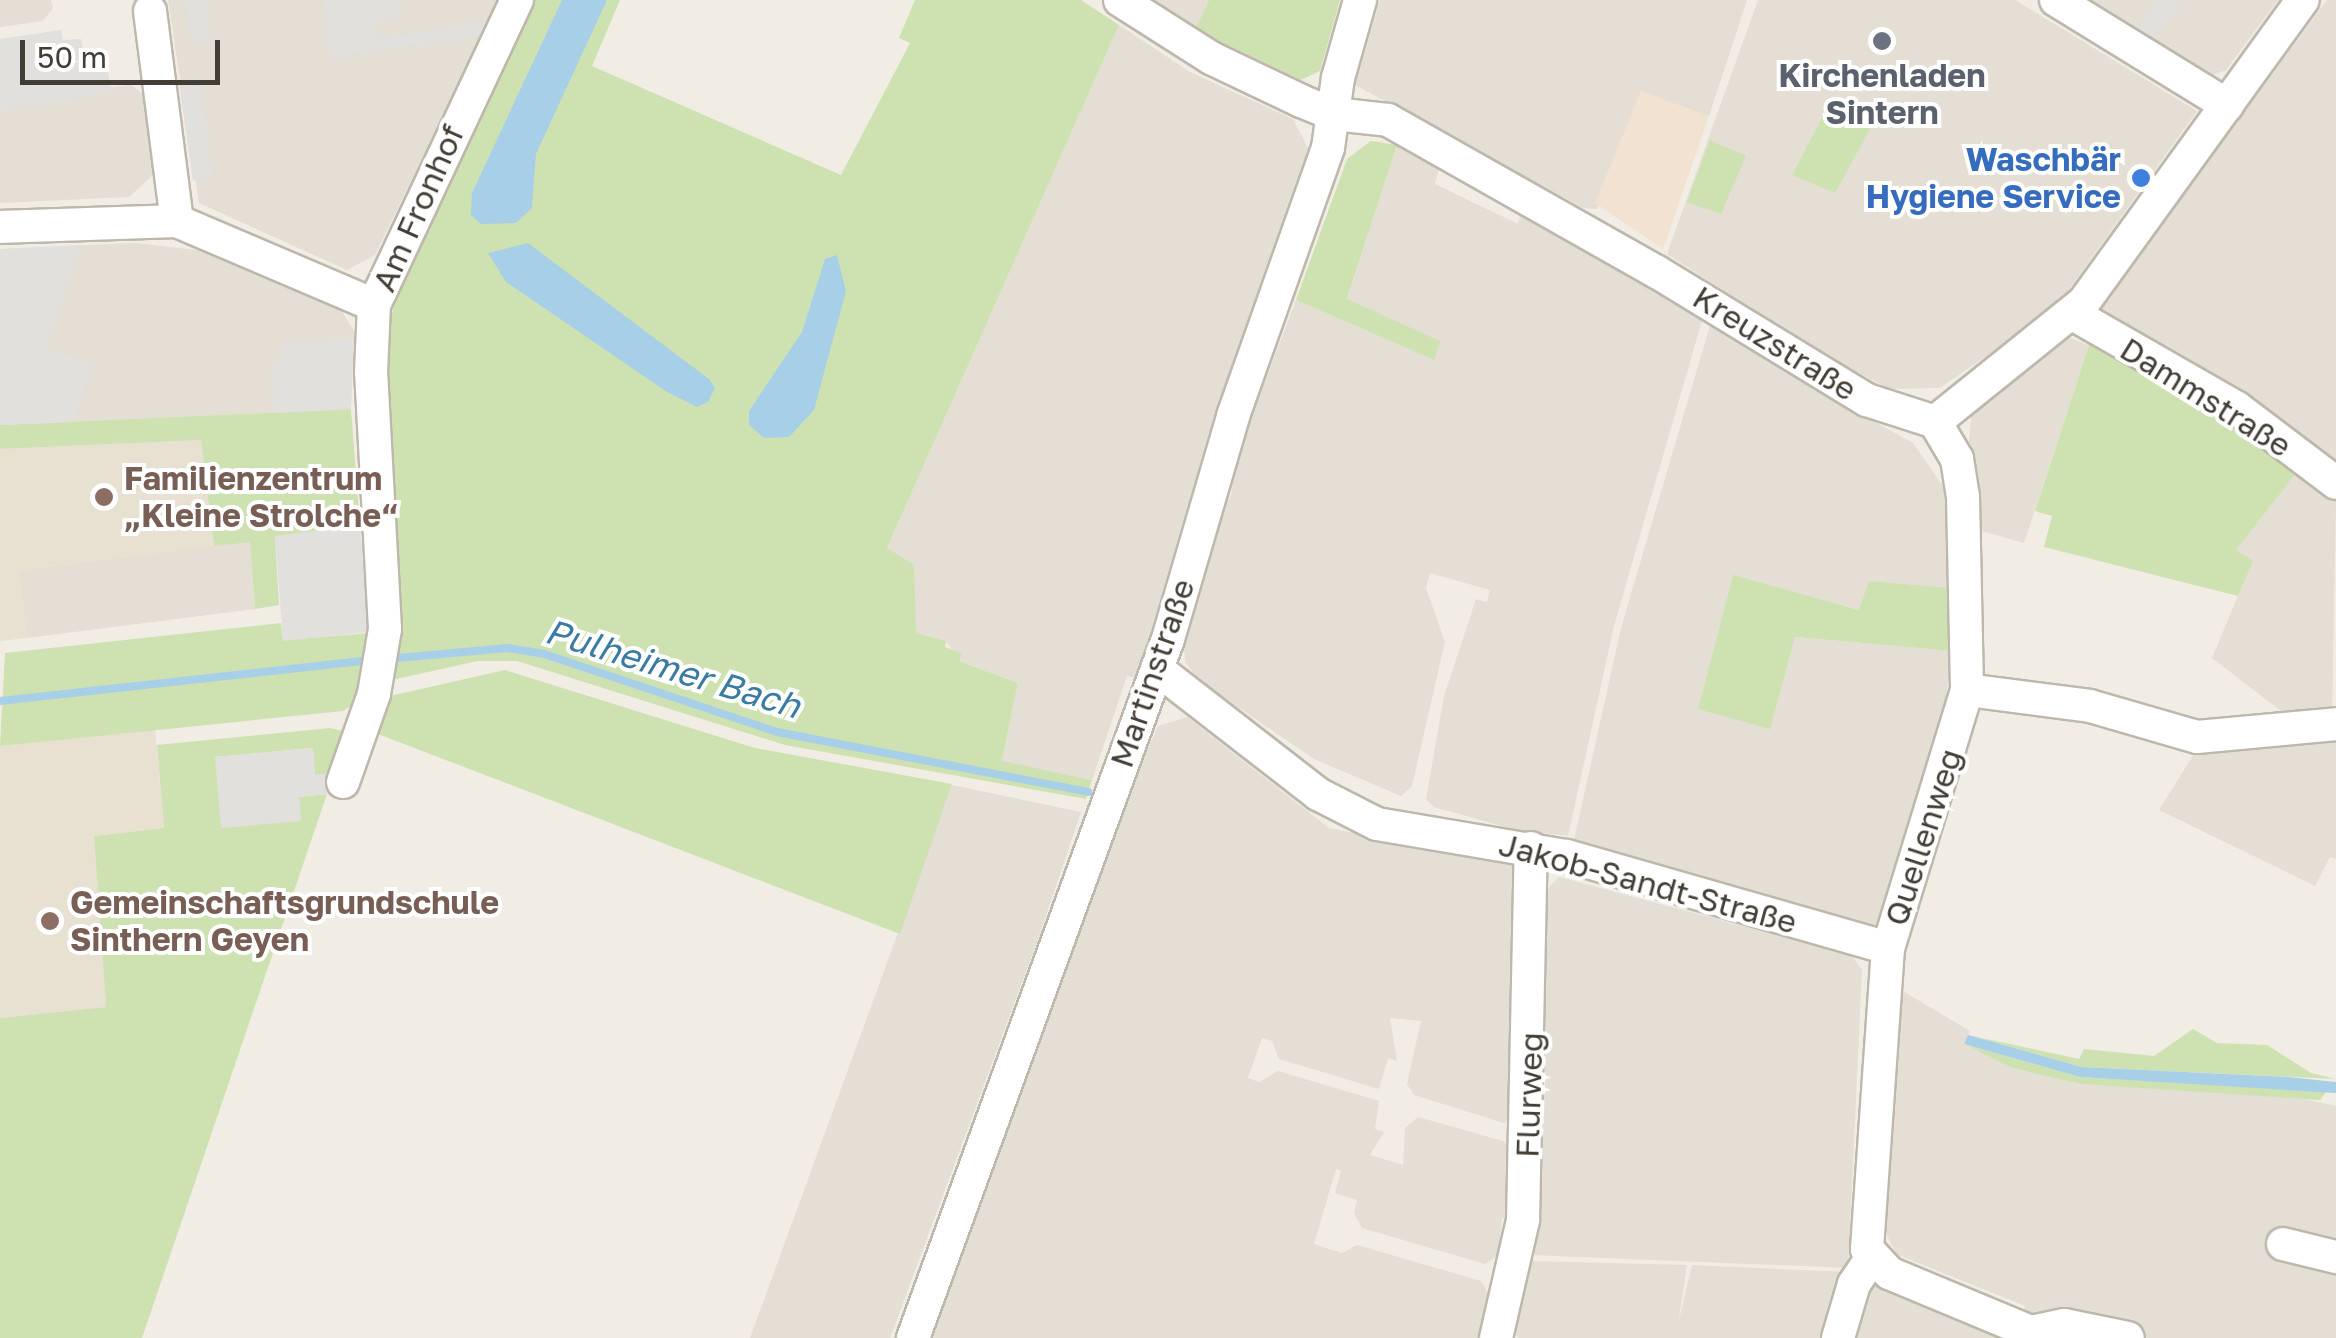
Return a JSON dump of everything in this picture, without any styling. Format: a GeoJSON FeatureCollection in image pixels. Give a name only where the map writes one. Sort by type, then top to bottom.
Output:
{"type":"FeatureCollection","features":[{"type":"Feature","properties":{"kind":"street","name":"Am Fronhof"},"geometry":{"type":"LineString","coordinates":[[343,782],[376,684],[385,629],[371,373],[374,306],[517,0]]}},
{"type":"Feature","properties":{"kind":"street","name":"Kreuzstraße"},"geometry":{"type":"LineString","coordinates":[[1120,0],[1211,58],[1334,114],[1388,120],[1867,400],[1935,422]]}},
{"type":"Feature","properties":{"kind":"street","name":"Martinstraße"},"geometry":{"type":"LineString","coordinates":[[913,1338],[1157,669],[1334,114],[1338,78],[1360,0]]}},
{"type":"Feature","properties":{"kind":"street"},"geometry":{"type":"LineString","coordinates":[[2056,0],[2227,105]]}},
{"type":"Feature","properties":{"kind":"street"},"geometry":{"type":"LineString","coordinates":[[1935,422],[2073,314],[2302,0]]}},
{"type":"Feature","properties":{"kind":"street"},"geometry":{"type":"LineString","coordinates":[[150,11],[177,221]]}},
{"type":"Feature","properties":{"kind":"street"},"geometry":{"type":"LineString","coordinates":[[0,227],[177,221],[374,306]]}},
{"type":"Feature","properties":{"kind":"street","name":"Dammstraße"},"geometry":{"type":"LineString","coordinates":[[2073,314],[2237,408],[2336,482]]}},
{"type":"Feature","properties":{"kind":"street","name":"Quellenweg"},"geometry":{"type":"LineString","coordinates":[[1871,1259],[1866,1216],[1888,948],[1967,690],[1963,497],[1957,459],[1935,422]]}},
{"type":"Feature","properties":{"kind":"street","name":"Jakob-Sandt-Straße"},"geometry":{"type":"LineString","coordinates":[[1157,669],[1343,810],[1395,829],[1531,848],[1888,948]]}},
{"type":"Feature","properties":{"kind":"street"},"geometry":{"type":"LineString","coordinates":[[1967,690],[2090,706],[2196,737],[2336,724]]}},
{"type":"Feature","properties":{"kind":"street","name":"Flurweg"},"geometry":{"type":"LineString","coordinates":[[1496,1338],[1523,1220],[1531,848]]}},
{"type":"Feature","properties":{"kind":"street"},"geometry":{"type":"LineString","coordinates":[[2283,1244],[2336,1257]]}},
{"type":"Feature","properties":{"kind":"street"},"geometry":{"type":"LineString","coordinates":[[1838,1338],[1854,1284],[1871,1259],[1889,1274],[2041,1334],[2064,1325],[2128,1338]]}},
{"type":"Feature","properties":{"kind":"shaded area"},"geometry":{"type":"Polygon","coordinates":[[[0,0],[51,0],[53,8],[43,21],[0,27],[0,0]]]}},
{"type":"Feature","properties":{"kind":"shaded area"},"geometry":{"type":"Polygon","coordinates":[[[168,0],[499,0],[375,255],[347,270],[199,203],[168,0]]]}},
{"type":"Feature","properties":{"kind":"shaded area"},"geometry":{"type":"Polygon","coordinates":[[[186,0],[205,0],[211,40],[191,42],[186,0]]]}},
{"type":"Feature","properties":{"kind":"shaded area"},"geometry":{"type":"Polygon","coordinates":[[[323,0],[397,0],[399,17],[375,21],[378,38],[488,23],[481,36],[331,57],[323,0]]]}},
{"type":"Feature","properties":{"kind":"shaded area"},"geometry":{"type":"Polygon","coordinates":[[[1146,0],[1209,0],[1196,29],[1146,0]]]}},
{"type":"Feature","properties":{"kind":"shaded area"},"geometry":{"type":"Polygon","coordinates":[[[1380,0],[1747,0],[1709,116],[1641,92],[1597,209],[1583,208],[1355,85],[1380,0]]]}},
{"type":"Feature","properties":{"kind":"shaded area"},"geometry":{"type":"Polygon","coordinates":[[[1758,0],[2015,0],[2197,111],[2055,309],[1940,388],[1889,389],[1815,350],[1667,254],[1758,0]]]}},
{"type":"Feature","properties":{"kind":"shaded area"},"geometry":{"type":"Polygon","coordinates":[[[2081,0],[2278,0],[2226,70],[2213,75],[2081,0]]]}},
{"type":"Feature","properties":{"kind":"shaded area"},"geometry":{"type":"Polygon","coordinates":[[[2158,0],[2182,0],[2153,40],[2136,32],[2158,0]]]}},
{"type":"Feature","properties":{"kind":"shaded area"},"geometry":{"type":"Polygon","coordinates":[[[2327,0],[2336,0],[2336,460],[2097,313],[2327,0]]]}},
{"type":"Feature","properties":{"kind":"shaded area"},"geometry":{"type":"Polygon","coordinates":[[[1119,25],[1190,72],[1293,119],[1308,148],[1215,412],[1137,678],[1127,676],[1092,780],[1002,762],[1018,683],[959,661],[946,641],[916,633],[887,548],[1119,25]]]}},
{"type":"Feature","properties":{"kind":"shaded area"},"geometry":{"type":"Polygon","coordinates":[[[61,30],[63,40],[81,39],[84,59],[64,64],[106,59],[112,94],[0,109],[0,39],[61,30]]]}},
{"type":"Feature","properties":{"kind":"shaded area"},"geometry":{"type":"Polygon","coordinates":[[[60,31],[61,41],[81,39],[84,58],[65,64],[106,59],[110,87],[131,85],[145,95],[154,174],[129,197],[0,203],[0,39],[60,31]]]}},
{"type":"Feature","properties":{"kind":"shaded area"},"geometry":{"type":"Polygon","coordinates":[[[199,80],[213,178],[193,181],[179,83],[199,80]]]}},
{"type":"Feature","properties":{"kind":"shaded area"},"geometry":{"type":"Polygon","coordinates":[[[1641,91],[1709,116],[1663,249],[1595,203],[1641,91]]]}},
{"type":"Feature","properties":{"kind":"shaded area"},"geometry":{"type":"Polygon","coordinates":[[[1397,145],[1440,165],[1435,184],[1518,224],[1523,207],[1703,317],[1614,626],[1568,836],[1516,830],[1434,807],[1426,799],[1444,696],[1476,599],[1487,602],[1490,590],[1430,573],[1426,588],[1445,642],[1412,786],[1401,796],[1314,759],[1198,680],[1185,661],[1184,641],[1225,498],[1230,499],[1243,440],[1296,300],[1434,360],[1347,300],[1397,145]]]}},
{"type":"Feature","properties":{"kind":"shaded area"},"geometry":{"type":"Polygon","coordinates":[[[135,243],[205,251],[341,310],[354,331],[351,409],[0,425],[0,249],[135,243]]]}},
{"type":"Feature","properties":{"kind":"shaded area"},"geometry":{"type":"Polygon","coordinates":[[[80,245],[45,348],[92,365],[73,422],[0,425],[2,249],[80,245]]]}},
{"type":"Feature","properties":{"kind":"shaded area"},"geometry":{"type":"Polygon","coordinates":[[[1711,322],[1798,373],[1796,379],[1913,443],[1947,492],[1952,588],[1869,581],[1860,610],[1733,576],[1698,709],[1794,637],[1953,651],[1939,741],[1875,930],[1573,845],[1621,628],[1711,322]]]}},
{"type":"Feature","properties":{"kind":"shaded area"},"geometry":{"type":"Polygon","coordinates":[[[2067,337],[2089,345],[2024,543],[1982,531],[1968,449],[1972,412],[2067,337]]]}},
{"type":"Feature","properties":{"kind":"shaded area"},"geometry":{"type":"Polygon","coordinates":[[[354,339],[351,409],[275,413],[273,363],[282,362],[282,343],[354,339]]]}},
{"type":"Feature","properties":{"kind":"shaded area","name":"Familienzentrum „Kleine Strolche“"},"geometry":{"type":"Polygon","coordinates":[[[201,440],[214,546],[19,571],[27,638],[0,641],[0,449],[201,440]]]}},
{"type":"Feature","properties":{"kind":"shaded area"},"geometry":{"type":"Polygon","coordinates":[[[2300,468],[2336,501],[2332,714],[2281,711],[2212,658],[2252,562],[2235,551],[2300,468]]]}},
{"type":"Feature","properties":{"kind":"shaded area"},"geometry":{"type":"Polygon","coordinates":[[[360,525],[368,632],[283,641],[275,536],[360,525]]]}},
{"type":"Feature","properties":{"kind":"shaded area"},"geometry":{"type":"Polygon","coordinates":[[[250,541],[255,609],[27,638],[19,571],[250,541]]]}},
{"type":"Feature","properties":{"kind":"shaded area"},"geometry":{"type":"Polygon","coordinates":[[[1187,717],[1329,828],[1517,866],[1517,1114],[1504,1123],[1414,1095],[1407,1084],[1421,1021],[1390,1018],[1397,1061],[1388,1058],[1379,1089],[1279,1059],[1272,1041],[1262,1038],[1248,1078],[1259,1082],[1278,1071],[1379,1101],[1375,1129],[1384,1132],[1370,1155],[1403,1165],[1405,1128],[1418,1117],[1503,1141],[1514,1152],[1509,1219],[1502,1218],[1498,1255],[1485,1264],[1362,1228],[1354,1213],[1357,1200],[1335,1193],[1341,1171],[1336,1169],[1314,1244],[1342,1253],[1357,1245],[1481,1281],[1490,1296],[1479,1338],[932,1338],[1127,796],[1158,726],[1187,717]]]}},
{"type":"Feature","properties":{"kind":"shaded area","name":"Gemeinschaftsgrundschule Sinthern Geyen"},"geometry":{"type":"Polygon","coordinates":[[[155,729],[164,828],[94,836],[106,1007],[0,1018],[0,746],[155,729]]]}},
{"type":"Feature","properties":{"kind":"shaded area"},"geometry":{"type":"Polygon","coordinates":[[[2336,741],[2336,859],[2330,857],[2315,886],[2159,810],[2197,749],[2336,741]]]}},
{"type":"Feature","properties":{"kind":"shaded area"},"geometry":{"type":"Polygon","coordinates":[[[313,748],[315,774],[326,774],[327,794],[299,797],[301,821],[221,828],[215,757],[313,748]]]}},
{"type":"Feature","properties":{"kind":"shaded area"},"geometry":{"type":"Polygon","coordinates":[[[952,785],[1081,812],[1037,942],[890,1338],[750,1338],[952,785]]]}},
{"type":"Feature","properties":{"kind":"shaded area"},"geometry":{"type":"Polygon","coordinates":[[[1559,877],[1851,955],[1862,970],[1848,1268],[1532,1255],[1544,1111],[1546,891],[1559,877]]]}},
{"type":"Feature","properties":{"kind":"shaded area"},"geometry":{"type":"Polygon","coordinates":[[[1901,990],[1970,1031],[1964,1044],[2012,1068],[2080,1084],[2289,1096],[2336,1106],[2336,1245],[2266,1236],[2264,1242],[2336,1268],[2336,1338],[2141,1338],[2024,1312],[2025,1306],[1896,1254],[1884,1229],[1901,990]]]}},
{"type":"Feature","properties":{"kind":"shaded area"},"geometry":{"type":"Polygon","coordinates":[[[1531,1261],[1687,1265],[1678,1324],[1692,1265],[1847,1272],[1829,1338],[1520,1338],[1513,1333],[1531,1261]]]}},
{"type":"Feature","properties":{"kind":"shaded area"},"geometry":{"type":"Polygon","coordinates":[[[1864,1281],[2010,1338],[1848,1338],[1864,1281]]]}},
{"type":"Feature","properties":{"kind":"green space"},"geometry":{"type":"Polygon","coordinates":[[[533,0],[620,0],[592,66],[841,175],[910,43],[899,38],[915,0],[1081,0],[1119,25],[887,548],[914,565],[916,633],[946,641],[945,647],[962,654],[959,661],[1018,683],[1002,761],[1092,780],[1086,799],[785,745],[517,661],[478,661],[387,681],[386,331],[419,231],[533,0]]]}},
{"type":"Feature","properties":{"kind":"green space"},"geometry":{"type":"Polygon","coordinates":[[[1209,0],[1340,0],[1320,71],[1301,80],[1195,30],[1209,0]]]}},
{"type":"Feature","properties":{"kind":"green space"},"geometry":{"type":"Polygon","coordinates":[[[1831,101],[1876,118],[1835,193],[1792,175],[1831,101]]]}},
{"type":"Feature","properties":{"kind":"green space"},"geometry":{"type":"Polygon","coordinates":[[[1710,140],[1746,156],[1721,214],[1687,202],[1710,140]]]}},
{"type":"Feature","properties":{"kind":"green space"},"geometry":{"type":"Polygon","coordinates":[[[1371,141],[1397,145],[1347,299],[1440,341],[1434,360],[1296,300],[1347,159],[1371,141]]]}},
{"type":"Feature","properties":{"kind":"green space"},"geometry":{"type":"Polygon","coordinates":[[[2090,342],[2229,416],[2300,468],[2236,550],[2253,561],[2238,596],[2044,547],[2052,516],[2035,511],[2090,342]]]}},
{"type":"Feature","properties":{"kind":"green space"},"geometry":{"type":"Polygon","coordinates":[[[351,409],[360,525],[275,537],[279,605],[255,609],[250,542],[214,546],[201,440],[0,449],[0,425],[351,409]]]}},
{"type":"Feature","properties":{"kind":"green space"},"geometry":{"type":"Polygon","coordinates":[[[1733,575],[1859,610],[1869,581],[1952,588],[1953,651],[1795,637],[1770,729],[1698,709],[1733,575]]]}},
{"type":"Feature","properties":{"kind":"green space"},"geometry":{"type":"Polygon","coordinates":[[[281,623],[283,640],[372,633],[357,702],[343,711],[0,746],[5,653],[281,623]]]}},
{"type":"Feature","properties":{"kind":"green space"},"geometry":{"type":"Polygon","coordinates":[[[505,670],[755,748],[952,784],[900,934],[370,731],[381,698],[505,670]]]}},
{"type":"Feature","properties":{"kind":"green space"},"geometry":{"type":"Polygon","coordinates":[[[330,728],[344,731],[326,774],[315,775],[312,748],[215,757],[300,821],[299,797],[327,794],[142,1338],[0,1338],[0,1018],[106,1007],[94,836],[164,828],[157,745],[330,728]]]}},
{"type":"Feature","properties":{"kind":"green space"},"geometry":{"type":"Polygon","coordinates":[[[2193,1029],[2217,1043],[2267,1045],[2311,1073],[2336,1079],[2082,1067],[1968,1035],[2079,1059],[2084,1049],[2154,1056],[2193,1029]]]}},
{"type":"Feature","properties":{"kind":"green space"},"geometry":{"type":"Polygon","coordinates":[[[1964,1044],[2080,1077],[2327,1091],[2320,1100],[2080,1084],[2012,1068],[1964,1044]]]}},
{"type":"Feature","properties":{"kind":"water"},"geometry":{"type":"Polygon","coordinates":[[[562,0],[607,0],[536,154],[532,208],[516,223],[481,224],[471,215],[472,193],[562,0]]]}},
{"type":"Feature","properties":{"kind":"water"},"geometry":{"type":"Polygon","coordinates":[[[528,243],[709,379],[715,388],[708,402],[697,407],[667,392],[506,282],[488,253],[528,243]]]}},
{"type":"Feature","properties":{"kind":"water"},"geometry":{"type":"Polygon","coordinates":[[[837,255],[846,291],[814,410],[789,437],[764,438],[749,425],[749,411],[802,332],[825,259],[837,255]]]}},
{"type":"Feature","properties":{"kind":"water"},"geometry":{"type":"Polygon","coordinates":[[[1968,1035],[2082,1067],[2288,1077],[2336,1082],[2336,1093],[2080,1077],[1964,1044],[1968,1035]]]}},
{"type":"Feature","properties":{"kind":"waterway","name":"Pulheimer Bach"},"geometry":{"type":"LineString","coordinates":[[387,659],[507,648],[544,654],[777,732],[1088,792]]}},
{"type":"Feature","properties":{"kind":"waterway","name":"Pulheimer Bach"},"geometry":{"type":"LineString","coordinates":[[0,701],[373,660]]}},
{"type":"Feature","properties":{"kind":"place","name":"Kirchenladen Sintern"},"geometry":{"type":"Point","coordinates":[1882,41]}},
{"type":"Feature","properties":{"kind":"place","name":"Waschbär Hygiene Service"},"geometry":{"type":"Point","coordinates":[2141,178]}},
{"type":"Feature","properties":{"kind":"place","name":"Familienzentrum „Kleine Strolche“"},"geometry":{"type":"Point","coordinates":[104,497]}},
{"type":"Feature","properties":{"kind":"place","name":"Gemeinschaftsgrundschule Sinthern Geyen"},"geometry":{"type":"Point","coordinates":[50,921]}}]}
